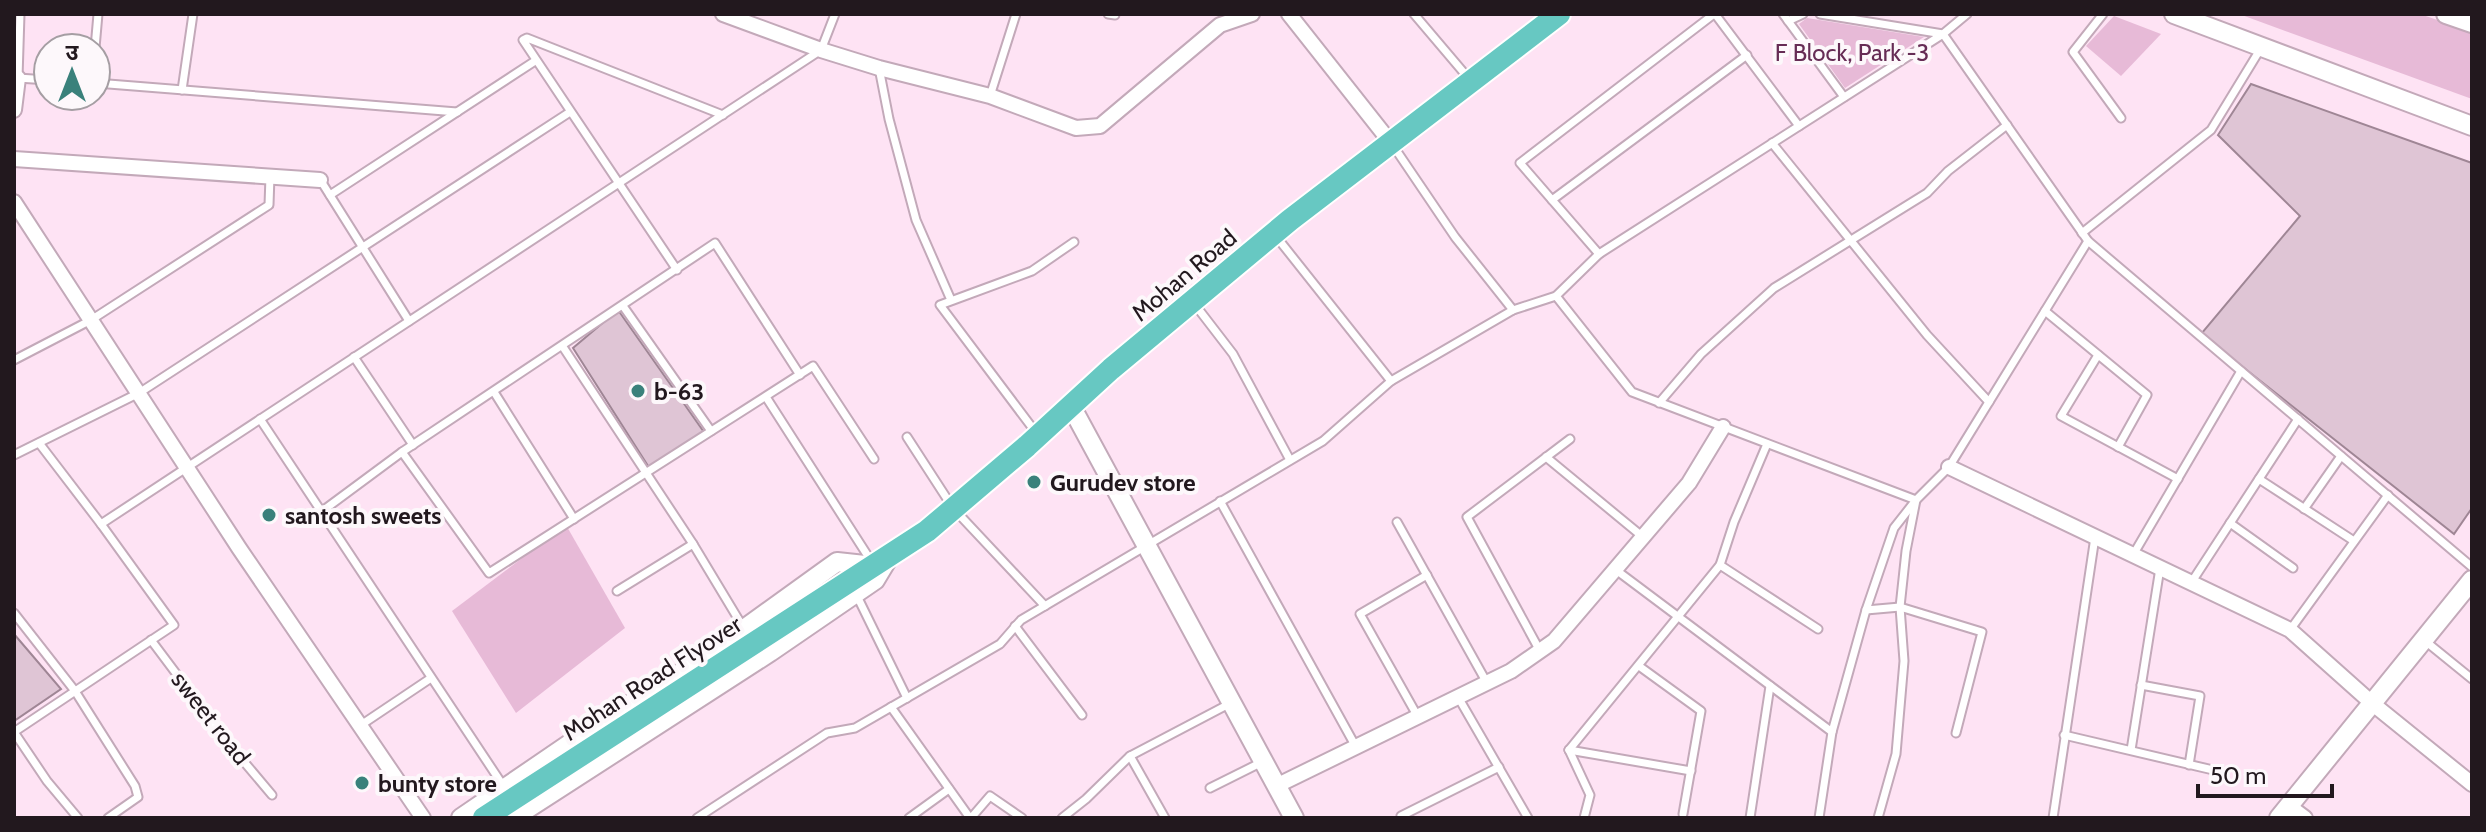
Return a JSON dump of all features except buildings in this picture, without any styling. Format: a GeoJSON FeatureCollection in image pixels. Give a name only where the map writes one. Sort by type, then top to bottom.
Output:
{"type":"FeatureCollection","features":[{"type":"Feature","properties":{"kind":"main road","name":"Mohan Road"},"geometry":{"type":"LineString","coordinates":[[852,588],[953,508],[1274,233],[1559,14]]}},
{"type":"Feature","properties":{"kind":"main road","name":"Mohan Road Flyover"},"geometry":{"type":"LineString","coordinates":[[484,818],[807,608],[852,588]]}},
{"type":"Feature","properties":{"kind":"street"},"geometry":{"type":"LineString","coordinates":[[723,14],[821,50],[990,96],[1076,128],[1100,126],[1220,25],[1252,14]]}},
{"type":"Feature","properties":{"kind":"street"},"geometry":{"type":"LineString","coordinates":[[1289,14],[1391,143]]}},
{"type":"Feature","properties":{"kind":"street"},"geometry":{"type":"LineString","coordinates":[[2174,14],[2472,126]]}},
{"type":"Feature","properties":{"kind":"street"},"geometry":{"type":"LineString","coordinates":[[2446,14],[2472,23]]}},
{"type":"Feature","properties":{"kind":"street"},"geometry":{"type":"LineString","coordinates":[[14,110],[16,77]]}},
{"type":"Feature","properties":{"kind":"street"},"geometry":{"type":"LineString","coordinates":[[14,159],[320,180]]}},
{"type":"Feature","properties":{"kind":"street"},"geometry":{"type":"LineString","coordinates":[[14,202],[187,467],[423,818]]}},
{"type":"Feature","properties":{"kind":"street"},"geometry":{"type":"LineString","coordinates":[[1071,406],[1294,818]]}},
{"type":"Feature","properties":{"kind":"street"},"geometry":{"type":"LineString","coordinates":[[1276,786],[1487,683],[1554,641],[1689,483],[1723,427]]}},
{"type":"Feature","properties":{"kind":"street"},"geometry":{"type":"LineString","coordinates":[[1949,467],[2290,630],[2373,704],[2472,784]]}},
{"type":"Feature","properties":{"kind":"street"},"geometry":{"type":"LineString","coordinates":[[461,818],[606,719],[697,663],[837,562],[881,562]]}},
{"type":"Feature","properties":{"kind":"street"},"geometry":{"type":"LineString","coordinates":[[2305,818],[2284,812],[2472,580]]}},
{"type":"Feature","properties":{"kind":"street"},"geometry":{"type":"LineString","coordinates":[[513,818],[770,652],[852,588]]}},
{"type":"Feature","properties":{"kind":"lane"},"geometry":{"type":"LineString","coordinates":[[16,77],[20,14]]}},
{"type":"Feature","properties":{"kind":"lane"},"geometry":{"type":"LineString","coordinates":[[182,90],[193,14]]}},
{"type":"Feature","properties":{"kind":"lane"},"geometry":{"type":"LineString","coordinates":[[101,524],[821,50],[835,14]]}},
{"type":"Feature","properties":{"kind":"lane"},"geometry":{"type":"LineString","coordinates":[[990,96],[1016,14]]}},
{"type":"Feature","properties":{"kind":"lane"},"geometry":{"type":"LineString","coordinates":[[1414,14],[1471,81]]}},
{"type":"Feature","properties":{"kind":"lane"},"geometry":{"type":"LineString","coordinates":[[1599,254],[1520,163],[1715,14],[1799,126]]}},
{"type":"Feature","properties":{"kind":"lane"},"geometry":{"type":"LineString","coordinates":[[1803,14],[1785,18],[1844,97]]}},
{"type":"Feature","properties":{"kind":"lane"},"geometry":{"type":"LineString","coordinates":[[1820,14],[1943,34],[2088,241],[2472,567]]}},
{"type":"Feature","properties":{"kind":"lane"},"geometry":{"type":"LineString","coordinates":[[697,818],[827,733],[855,728],[1000,644],[1021,620],[1323,441],[1391,381],[1513,310],[1556,296],[1599,254],[1943,34],[1967,14]]}},
{"type":"Feature","properties":{"kind":"lane"},"geometry":{"type":"LineString","coordinates":[[2103,14],[2073,52],[2121,118]]}},
{"type":"Feature","properties":{"kind":"lane"},"geometry":{"type":"LineString","coordinates":[[677,270],[523,40],[527,38],[723,115]]}},
{"type":"Feature","properties":{"kind":"lane"},"geometry":{"type":"LineString","coordinates":[[2082,233],[2211,130],[2262,47]]}},
{"type":"Feature","properties":{"kind":"lane"},"geometry":{"type":"LineString","coordinates":[[1552,200],[1747,55]]}},
{"type":"Feature","properties":{"kind":"lane"},"geometry":{"type":"LineString","coordinates":[[330,195],[535,61]]}},
{"type":"Feature","properties":{"kind":"lane"},"geometry":{"type":"LineString","coordinates":[[879,68],[916,220],[951,300]]}},
{"type":"Feature","properties":{"kind":"lane"},"geometry":{"type":"LineString","coordinates":[[112,84],[457,112]]}},
{"type":"Feature","properties":{"kind":"lane"},"geometry":{"type":"LineString","coordinates":[[14,455],[139,393],[570,112]]}},
{"type":"Feature","properties":{"kind":"lane"},"geometry":{"type":"LineString","coordinates":[[1659,403],[1701,354],[1774,288],[1927,193],[1948,171],[2007,125]]}},
{"type":"Feature","properties":{"kind":"lane"},"geometry":{"type":"LineString","coordinates":[[1391,143],[1455,237],[1513,310]]}},
{"type":"Feature","properties":{"kind":"lane"},"geometry":{"type":"LineString","coordinates":[[1772,143],[1927,335],[1989,402]]}},
{"type":"Feature","properties":{"kind":"lane"},"geometry":{"type":"LineString","coordinates":[[14,360],[91,320],[269,205],[270,176]]}},
{"type":"Feature","properties":{"kind":"lane"},"geometry":{"type":"LineString","coordinates":[[320,180],[409,321]]}},
{"type":"Feature","properties":{"kind":"lane"},"geometry":{"type":"LineString","coordinates":[[1274,233],[1391,381]]}},
{"type":"Feature","properties":{"kind":"lane"},"geometry":{"type":"LineString","coordinates":[[1819,818],[1832,732],[1866,610],[1894,528],[1916,500],[1949,467],[2088,241]]}},
{"type":"Feature","properties":{"kind":"lane"},"geometry":{"type":"LineString","coordinates":[[1038,436],[940,305],[1032,271],[1074,242]]}},
{"type":"Feature","properties":{"kind":"lane"},"geometry":{"type":"LineString","coordinates":[[321,512],[402,452],[715,243],[800,375]]}},
{"type":"Feature","properties":{"kind":"lane"},"geometry":{"type":"LineString","coordinates":[[1556,296],[1632,392],[1916,500]]}},
{"type":"Feature","properties":{"kind":"lane"},"geometry":{"type":"LineString","coordinates":[[1192,301],[1233,354],[1290,460]]}},
{"type":"Feature","properties":{"kind":"lane"},"geometry":{"type":"LineString","coordinates":[[623,306],[711,431]]}},
{"type":"Feature","properties":{"kind":"lane"},"geometry":{"type":"LineString","coordinates":[[2045,311],[2147,395],[2118,447]]}},
{"type":"Feature","properties":{"kind":"lane"},"geometry":{"type":"LineString","coordinates":[[563,347],[693,544],[744,629]]}},
{"type":"Feature","properties":{"kind":"lane"},"geometry":{"type":"LineString","coordinates":[[2098,355],[2061,416],[2178,479]]}},
{"type":"Feature","properties":{"kind":"lane"},"geometry":{"type":"LineString","coordinates":[[354,357],[413,445]]}},
{"type":"Feature","properties":{"kind":"lane"},"geometry":{"type":"LineString","coordinates":[[402,452],[489,573],[813,366],[874,459]]}},
{"type":"Feature","properties":{"kind":"lane"},"geometry":{"type":"LineString","coordinates":[[2133,555],[2241,371]]}},
{"type":"Feature","properties":{"kind":"lane"},"geometry":{"type":"LineString","coordinates":[[494,392],[574,519]]}},
{"type":"Feature","properties":{"kind":"lane"},"geometry":{"type":"LineString","coordinates":[[766,397],[881,562]]}},
{"type":"Feature","properties":{"kind":"lane"},"geometry":{"type":"LineString","coordinates":[[260,419],[505,789]]}},
{"type":"Feature","properties":{"kind":"lane"},"geometry":{"type":"LineString","coordinates":[[2191,583],[2298,419]]}},
{"type":"Feature","properties":{"kind":"lane"},"geometry":{"type":"LineString","coordinates":[[907,437],[953,508],[1045,606]]}},
{"type":"Feature","properties":{"kind":"lane"},"geometry":{"type":"LineString","coordinates":[[1540,651],[1467,517],[1570,439]]}},
{"type":"Feature","properties":{"kind":"lane"},"geometry":{"type":"LineString","coordinates":[[39,443],[174,625],[14,732],[47,781],[78,818]]}},
{"type":"Feature","properties":{"kind":"lane"},"geometry":{"type":"LineString","coordinates":[[1569,750],[1680,618],[1720,565],[1734,522],[1767,444]]}},
{"type":"Feature","properties":{"kind":"lane"},"geometry":{"type":"LineString","coordinates":[[2304,509],[2341,456]]}},
{"type":"Feature","properties":{"kind":"lane"},"geometry":{"type":"LineString","coordinates":[[1546,457],[1643,537]]}},
{"type":"Feature","properties":{"kind":"lane"},"geometry":{"type":"LineString","coordinates":[[2259,479],[2354,541]]}},
{"type":"Feature","properties":{"kind":"lane"},"geometry":{"type":"LineString","coordinates":[[2290,630],[2388,495]]}},
{"type":"Feature","properties":{"kind":"lane"},"geometry":{"type":"LineString","coordinates":[[1878,818],[1896,754],[1904,661],[1900,607],[1916,500]]}},
{"type":"Feature","properties":{"kind":"lane"},"geometry":{"type":"LineString","coordinates":[[1220,501],[1356,747]]}},
{"type":"Feature","properties":{"kind":"lane"},"geometry":{"type":"LineString","coordinates":[[1397,522],[1487,683]]}},
{"type":"Feature","properties":{"kind":"lane"},"geometry":{"type":"LineString","coordinates":[[2230,523],[2293,568]]}},
{"type":"Feature","properties":{"kind":"lane"},"geometry":{"type":"LineString","coordinates":[[2053,818],[2095,537]]}},
{"type":"Feature","properties":{"kind":"lane"},"geometry":{"type":"LineString","coordinates":[[617,591],[693,544]]}},
{"type":"Feature","properties":{"kind":"lane"},"geometry":{"type":"LineString","coordinates":[[1720,565],[1818,629]]}},
{"type":"Feature","properties":{"kind":"lane"},"geometry":{"type":"LineString","coordinates":[[2131,750],[2160,568]]}},
{"type":"Feature","properties":{"kind":"lane"},"geometry":{"type":"LineString","coordinates":[[1615,570],[1832,732]]}},
{"type":"Feature","properties":{"kind":"lane"},"geometry":{"type":"LineString","coordinates":[[1418,717],[1360,614],[1427,575]]}},
{"type":"Feature","properties":{"kind":"lane"},"geometry":{"type":"LineString","coordinates":[[852,588],[907,698]]}},
{"type":"Feature","properties":{"kind":"lane"},"geometry":{"type":"LineString","coordinates":[[1866,610],[1900,607],[1982,632],[1956,733]]}},
{"type":"Feature","properties":{"kind":"lane"},"geometry":{"type":"LineString","coordinates":[[15,617],[75,691],[135,786],[138,797],[108,818]]}},
{"type":"Feature","properties":{"kind":"lane"},"geometry":{"type":"LineString","coordinates":[[1015,626],[1082,715]]}},
{"type":"Feature","properties":{"kind":"lane","name":"sweet road"},"geometry":{"type":"LineString","coordinates":[[151,640],[229,744],[272,795]]}},
{"type":"Feature","properties":{"kind":"lane"},"geometry":{"type":"LineString","coordinates":[[2424,640],[2472,679]]}},
{"type":"Feature","properties":{"kind":"lane"},"geometry":{"type":"LineString","coordinates":[[1639,666],[1701,711],[1683,814]]}},
{"type":"Feature","properties":{"kind":"lane"},"geometry":{"type":"LineString","coordinates":[[361,725],[431,678]]}},
{"type":"Feature","properties":{"kind":"lane"},"geometry":{"type":"LineString","coordinates":[[2141,685],[2200,696],[2189,765]]}},
{"type":"Feature","properties":{"kind":"lane"},"geometry":{"type":"LineString","coordinates":[[1750,818],[1770,686]]}},
{"type":"Feature","properties":{"kind":"lane"},"geometry":{"type":"LineString","coordinates":[[1458,697],[1528,818]]}},
{"type":"Feature","properties":{"kind":"lane"},"geometry":{"type":"LineString","coordinates":[[1062,818],[1130,756],[1231,703]]}},
{"type":"Feature","properties":{"kind":"lane"},"geometry":{"type":"LineString","coordinates":[[891,707],[970,818],[990,796],[1022,818]]}},
{"type":"Feature","properties":{"kind":"lane"},"geometry":{"type":"LineString","coordinates":[[2064,735],[2213,770]]}},
{"type":"Feature","properties":{"kind":"lane"},"geometry":{"type":"LineString","coordinates":[[1569,750],[1691,771]]}},
{"type":"Feature","properties":{"kind":"lane"},"geometry":{"type":"LineString","coordinates":[[1569,750],[1590,795],[1584,818]]}},
{"type":"Feature","properties":{"kind":"lane"},"geometry":{"type":"LineString","coordinates":[[1130,756],[1165,818]]}},
{"type":"Feature","properties":{"kind":"lane"},"geometry":{"type":"LineString","coordinates":[[1210,788],[1263,762]]}},
{"type":"Feature","properties":{"kind":"lane"},"geometry":{"type":"LineString","coordinates":[[1401,816],[1499,767]]}},
{"type":"Feature","properties":{"kind":"lane"},"geometry":{"type":"LineString","coordinates":[[909,818],[949,789]]}},
{"type":"Feature","properties":{"kind":"green space"},"geometry":{"type":"Polygon","coordinates":[[[2239,14],[2420,14],[2472,32],[2472,99],[2239,14]]]}},
{"type":"Feature","properties":{"kind":"green space"},"geometry":{"type":"Polygon","coordinates":[[[2114,16],[2161,34],[2121,76],[2086,46],[2114,16]]]}},
{"type":"Feature","properties":{"kind":"green space","name":"F Block, Park -3"},"geometry":{"type":"Polygon","coordinates":[[[1807,18],[1924,37],[1845,88],[1799,24],[1807,18]]]}},
{"type":"Feature","properties":{"kind":"green space"},"geometry":{"type":"Polygon","coordinates":[[[566,525],[625,628],[516,713],[452,611],[566,525]]]}},
{"type":"Feature","properties":{"kind":"place","name":"b-63"},"geometry":{"type":"Point","coordinates":[638,391]}},
{"type":"Feature","properties":{"kind":"place","name":"Gurudev store"},"geometry":{"type":"Point","coordinates":[1034,482]}},
{"type":"Feature","properties":{"kind":"place","name":"santosh sweets"},"geometry":{"type":"Point","coordinates":[269,515]}},
{"type":"Feature","properties":{"kind":"place","name":"bunty store"},"geometry":{"type":"Point","coordinates":[362,783]}}]}
